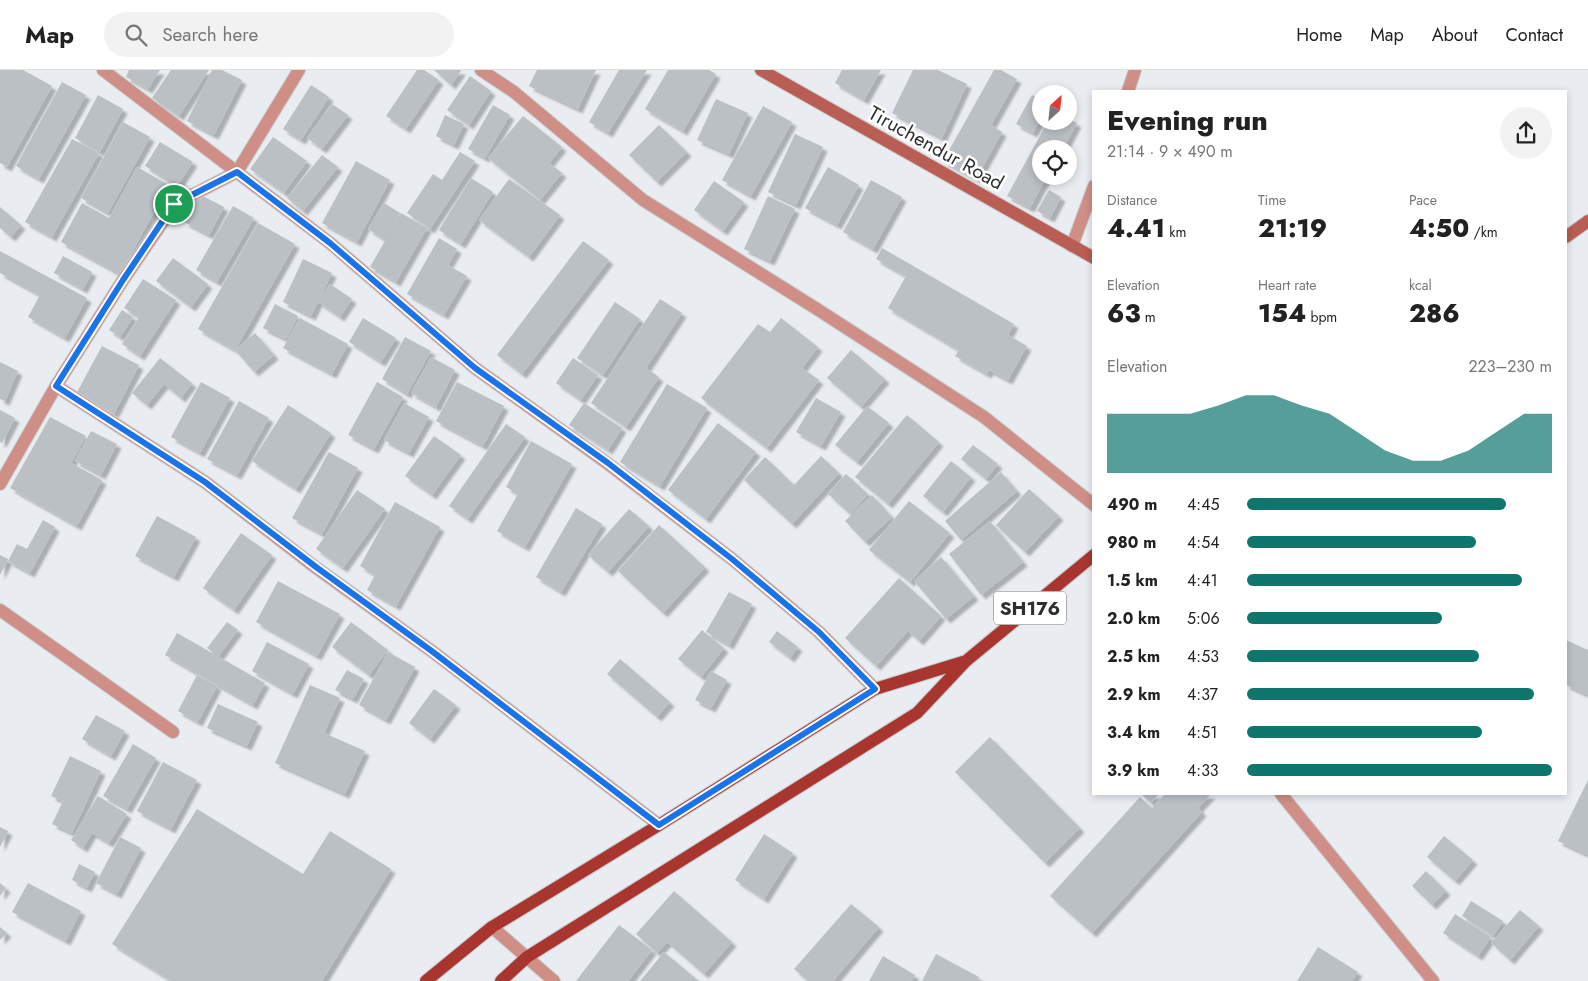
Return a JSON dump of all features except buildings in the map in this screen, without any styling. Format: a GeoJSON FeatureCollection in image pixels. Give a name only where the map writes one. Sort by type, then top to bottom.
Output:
{"type":"FeatureCollection","features":[{"type":"Feature","properties":{"kind":"main road","name":"Tiruchendur Road"},"geometry":{"type":"LineString","coordinates":[[761,70],[1092,257]]}},
{"type":"Feature","properties":{"kind":"main road"},"geometry":{"type":"LineString","coordinates":[[1567,236],[1588,221]]}},
{"type":"Feature","properties":{"kind":"main road","name":"SH176"},"geometry":{"type":"LineString","coordinates":[[426,981],[492,926],[659,825],[875,689],[966,662],[1092,556]]}},
{"type":"Feature","properties":{"kind":"main road"},"geometry":{"type":"LineString","coordinates":[[502,981],[527,957],[917,713],[966,662]]}},
{"type":"Feature","properties":{"kind":"street"},"geometry":{"type":"LineString","coordinates":[[103,70],[330,243],[475,368],[608,463],[732,559],[819,632],[875,689]]}},
{"type":"Feature","properties":{"kind":"street"},"geometry":{"type":"LineString","coordinates":[[0,484],[56,386],[174,204],[237,172],[299,70]]}},
{"type":"Feature","properties":{"kind":"street"},"geometry":{"type":"LineString","coordinates":[[481,70],[514,92],[642,200],[817,309],[984,417],[1092,503]]}},
{"type":"Feature","properties":{"kind":"street"},"geometry":{"type":"LineString","coordinates":[[1128,90],[1136,70]]}},
{"type":"Feature","properties":{"kind":"street"},"geometry":{"type":"LineString","coordinates":[[1072,246],[1092,191]]}},
{"type":"Feature","properties":{"kind":"street"},"geometry":{"type":"LineString","coordinates":[[56,386],[205,482],[316,567],[433,652],[659,825]]}},
{"type":"Feature","properties":{"kind":"street"},"geometry":{"type":"LineString","coordinates":[[0,610],[173,732]]}},
{"type":"Feature","properties":{"kind":"street"},"geometry":{"type":"LineString","coordinates":[[1282,795],[1433,981]]}},
{"type":"Feature","properties":{"kind":"street"},"geometry":{"type":"LineString","coordinates":[[492,926],[554,981]]}},
{"type":"Feature","properties":{"kind":"route"},"geometry":{"type":"LineString","coordinates":[[237,172],[330,243],[475,368],[608,463],[732,559],[819,632],[875,689],[659,825],[433,652],[316,567],[205,482],[56,386],[174,204],[237,172]]}}]}
